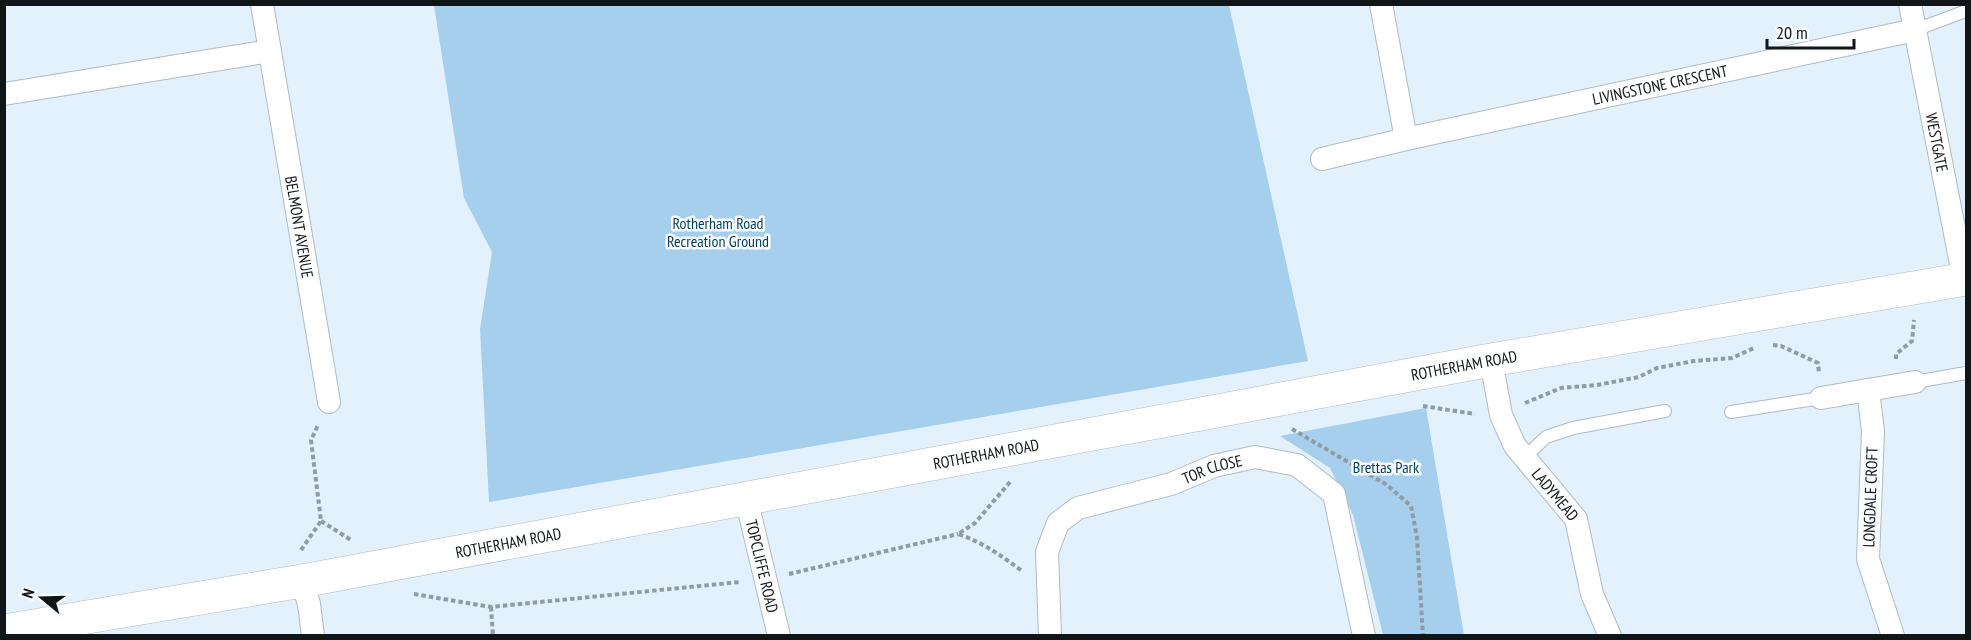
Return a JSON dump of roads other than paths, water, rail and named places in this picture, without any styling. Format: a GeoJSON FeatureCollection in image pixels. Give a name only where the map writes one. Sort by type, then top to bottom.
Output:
{"type":"FeatureCollection","features":[{"type":"Feature","properties":{"kind":"main road","name":"ROTHERHAM ROAD"},"geometry":{"type":"LineString","coordinates":[[4,632],[302,581],[1491,360],[1965,279]]}},
{"type":"Feature","properties":{"kind":"street","name":"BELMONT AVENUE"},"geometry":{"type":"LineString","coordinates":[[262,4],[329,402]]}},
{"type":"Feature","properties":{"kind":"street"},"geometry":{"type":"LineString","coordinates":[[1381,4],[1406,139]]}},
{"type":"Feature","properties":{"kind":"street","name":"WESTGATE"},"geometry":{"type":"LineString","coordinates":[[1910,4],[1965,279]]}},
{"type":"Feature","properties":{"kind":"street","name":"LIVINGSTONE CRESCENT"},"geometry":{"type":"LineString","coordinates":[[1322,159],[1915,30]]}},
{"type":"Feature","properties":{"kind":"street"},"geometry":{"type":"LineString","coordinates":[[4,94],[270,51]]}},
{"type":"Feature","properties":{"kind":"street","name":"LADYMEAD"},"geometry":{"type":"LineString","coordinates":[[1491,360],[1501,415],[1515,446],[1576,519],[1592,594],[1610,636]]}},
{"type":"Feature","properties":{"kind":"street"},"geometry":{"type":"LineString","coordinates":[[1821,398],[1906,383]]}},
{"type":"Feature","properties":{"kind":"street","name":"LONGDALE CROFT"},"geometry":{"type":"LineString","coordinates":[[1868,390],[1873,431],[1868,559],[1893,636]]}},
{"type":"Feature","properties":{"kind":"street","name":"TOR CLOSE"},"geometry":{"type":"LineString","coordinates":[[1050,636],[1047,552],[1058,523],[1078,508],[1171,484],[1214,466],[1255,457],[1297,465],[1334,494],[1364,636]]}},
{"type":"Feature","properties":{"kind":"street","name":"TOPCLIFFE ROAD"},"geometry":{"type":"LineString","coordinates":[[746,498],[779,636]]}},
{"type":"Feature","properties":{"kind":"street"},"geometry":{"type":"LineString","coordinates":[[302,581],[309,604],[313,636]]}},
{"type":"Feature","properties":{"kind":"lane"},"geometry":{"type":"LineString","coordinates":[[1915,30],[1966,11]]}},
{"type":"Feature","properties":{"kind":"lane"},"geometry":{"type":"LineString","coordinates":[[1906,383],[1966,373]]}},
{"type":"Feature","properties":{"kind":"lane"},"geometry":{"type":"LineString","coordinates":[[1731,412],[1821,398]]}},
{"type":"Feature","properties":{"kind":"lane"},"geometry":{"type":"LineString","coordinates":[[1524,458],[1546,437],[1573,428],[1665,411]]}},
{"type":"Feature","properties":{"kind":"park label","name":"Rotherham Road Recreation Ground"},"geometry":{"type":"Point","coordinates":[718,232]}},
{"type":"Feature","properties":{"kind":"park label","name":"Brettas Park"},"geometry":{"type":"Point","coordinates":[1386,467]}}]}
